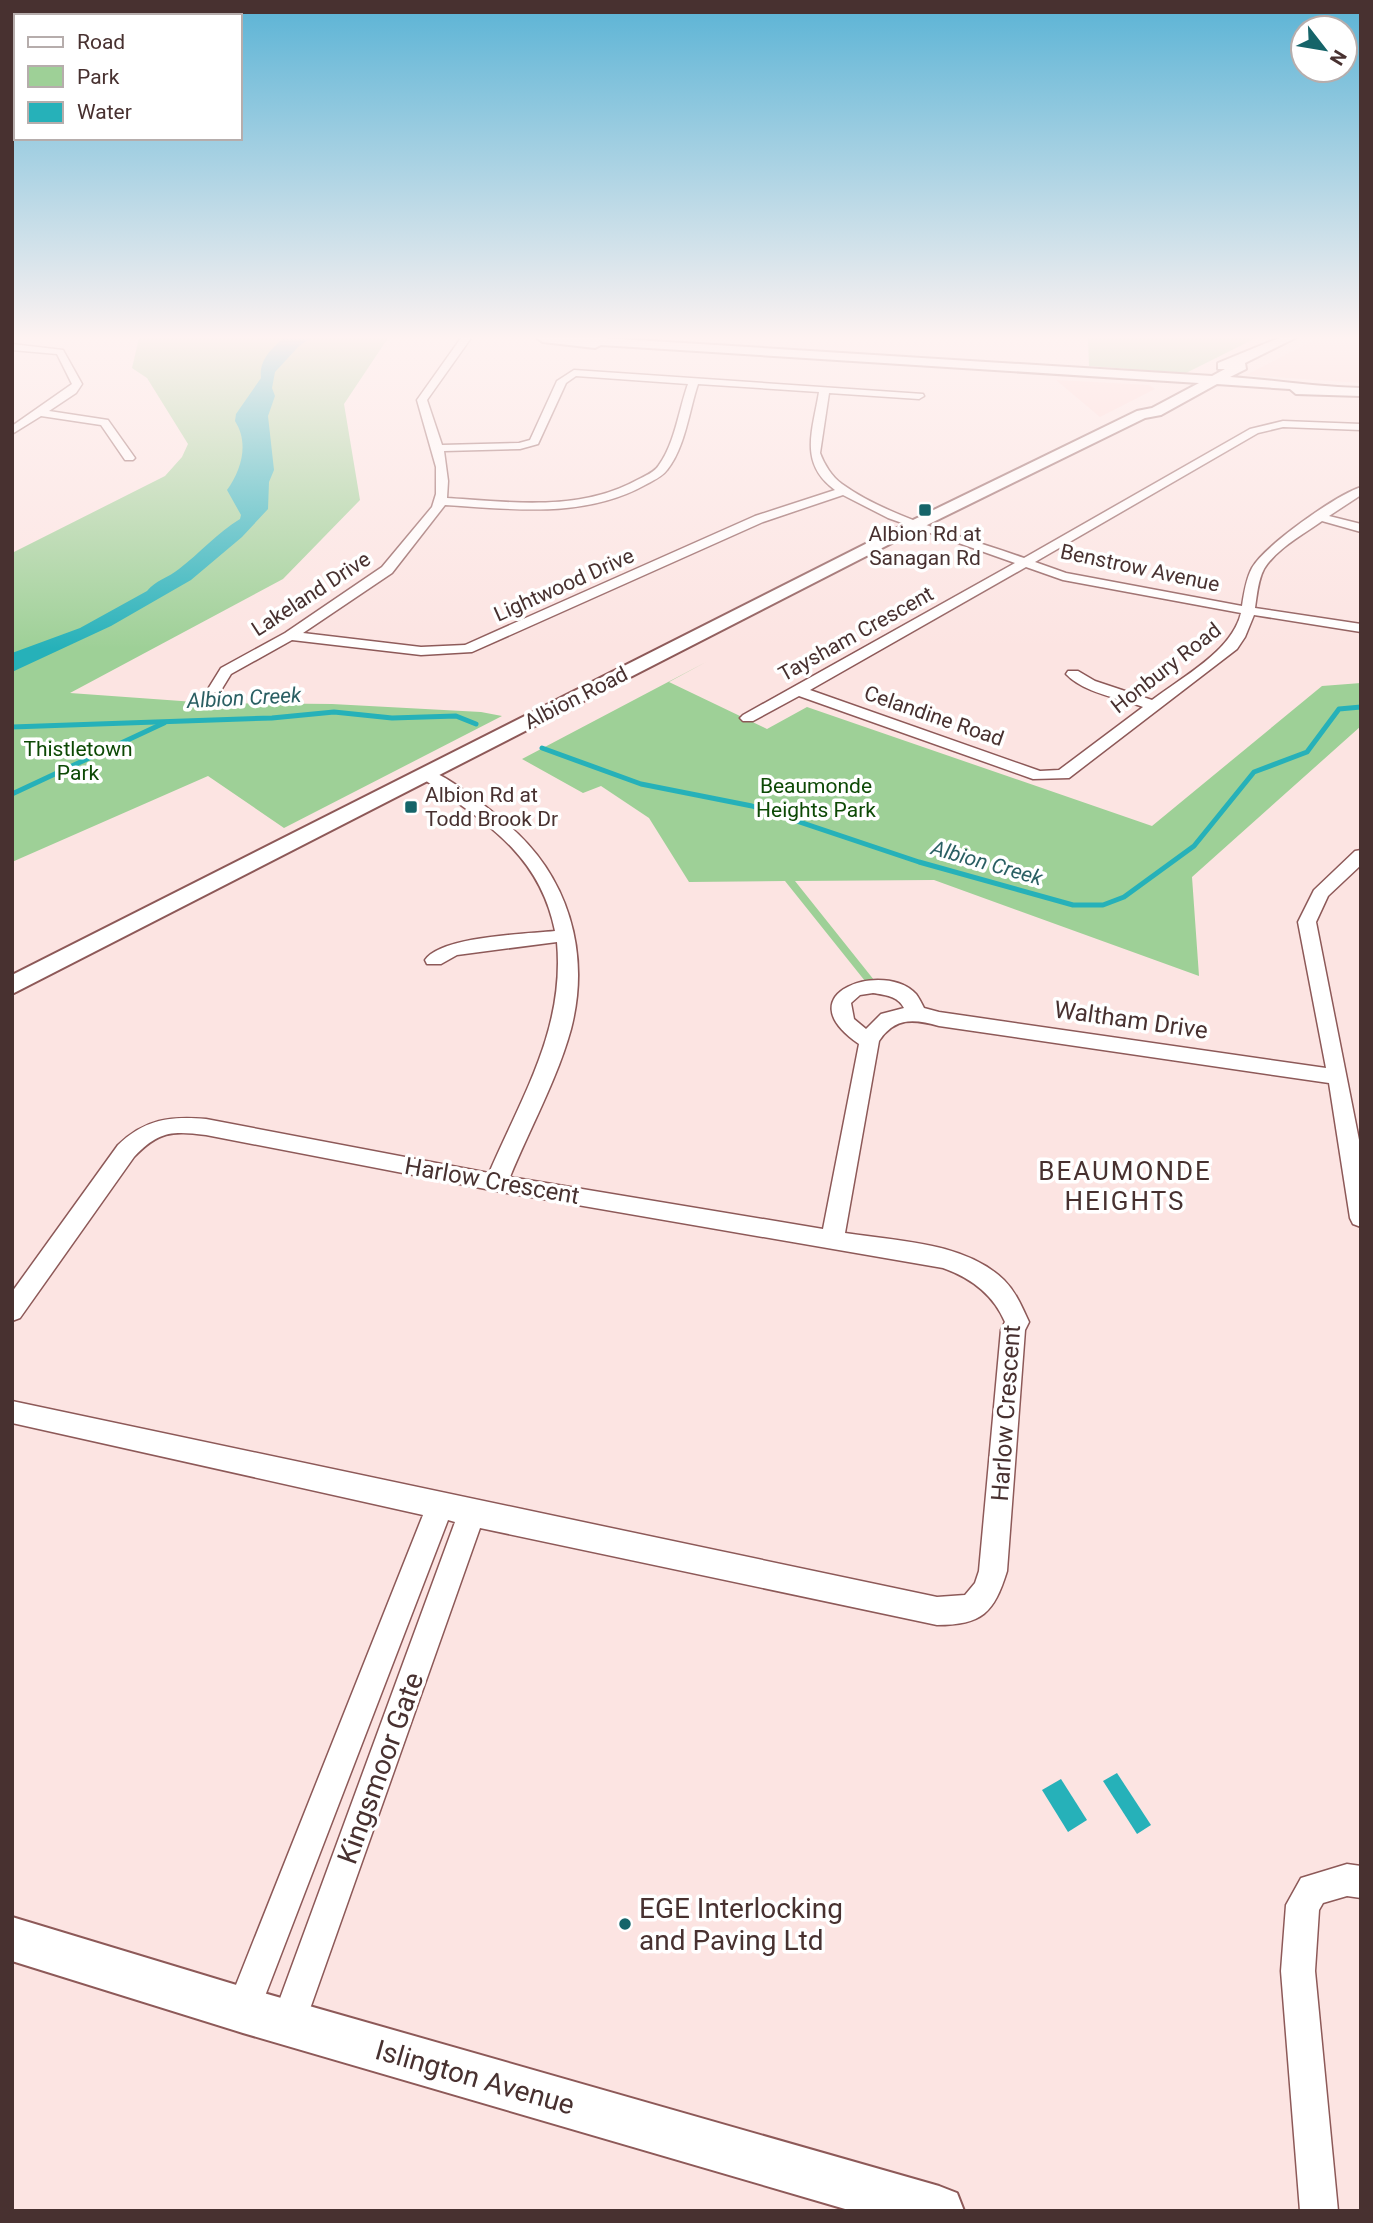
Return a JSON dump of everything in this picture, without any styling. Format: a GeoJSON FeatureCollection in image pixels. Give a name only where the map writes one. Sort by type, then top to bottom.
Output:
{"type":"FeatureCollection","features":[{"type":"Feature","properties":{"kind":"main road","name":"Albion Road"},"geometry":{"type":"LineString","coordinates":[[12,986],[917,524],[1085,442]]}},
{"type":"Feature","properties":{"kind":"main road","name":"Islington Avenue"},"geometry":{"type":"LineString","coordinates":[[12,1939],[243,2010],[939,2211]]}},
{"type":"Feature","properties":{"kind":"street"},"geometry":{"type":"LineString","coordinates":[[118,442],[129,458]]}},
{"type":"Feature","properties":{"kind":"street"},"geometry":{"type":"LineString","coordinates":[[437,442],[440,501],[537,506],[568,504],[635,487],[664,467],[673,442]]}},
{"type":"Feature","properties":{"kind":"street"},"geometry":{"type":"LineString","coordinates":[[439,448],[520,446],[534,442]]}},
{"type":"Feature","properties":{"kind":"street"},"geometry":{"type":"LineString","coordinates":[[818,442],[816,453],[823,471],[842,491]]}},
{"type":"Feature","properties":{"kind":"street","name":"Taysham Crescent"},"geometry":{"type":"LineString","coordinates":[[748,718],[920,623],[1235,442]]}},
{"type":"Feature","properties":{"kind":"street","name":"Honbury Road"},"geometry":{"type":"LineString","coordinates":[[1057,776],[1063,775],[1232,646],[1247,625],[1248,611],[1261,563],[1274,550],[1361,490]]}},
{"type":"Feature","properties":{"kind":"street","name":"Benstrow Avenue"},"geometry":{"type":"LineString","coordinates":[[842,491],[917,524],[1063,576],[1248,611],[1361,628]]}},
{"type":"Feature","properties":{"kind":"street","name":"Lightwood Drive"},"geometry":{"type":"LineString","coordinates":[[290,636],[421,651],[467,649],[759,519],[842,491]]}},
{"type":"Feature","properties":{"kind":"street","name":"Lakeland Drive"},"geometry":{"type":"LineString","coordinates":[[215,689],[226,671],[290,636],[387,570],[432,515],[440,501]]}},
{"type":"Feature","properties":{"kind":"street"},"geometry":{"type":"LineString","coordinates":[[1321,517],[1361,528]]}},
{"type":"Feature","properties":{"kind":"street"},"geometry":{"type":"LineString","coordinates":[[1073,674],[1090,684],[1153,705]]}},
{"type":"Feature","properties":{"kind":"street","name":"Celandine Road"},"geometry":{"type":"LineString","coordinates":[[798,691],[1039,776],[1057,776]]}},
{"type":"Feature","properties":{"kind":"street"},"geometry":{"type":"LineString","coordinates":[[428,775],[496,824],[531,856],[544,874],[559,906],[566,935],[567,984],[562,1022],[545,1072],[496,1183]]}},
{"type":"Feature","properties":{"kind":"street"},"geometry":{"type":"LineString","coordinates":[[1361,855],[1320,894],[1307,922],[1338,1077],[1361,1218]]}},
{"type":"Feature","properties":{"kind":"street"},"geometry":{"type":"LineString","coordinates":[[434,960],[453,950],[566,935]]}},
{"type":"Feature","properties":{"kind":"street"},"geometry":{"type":"LineString","coordinates":[[832,1240],[869,1041],[852,1030],[841,1016],[841,1002],[854,990],[873,987],[892,989],[908,997],[917,1013]]}},
{"type":"Feature","properties":{"kind":"street","name":"Waltham Drive"},"geometry":{"type":"LineString","coordinates":[[869,1041],[877,1025],[900,1014],[917,1013],[953,1021],[1338,1077]]}},
{"type":"Feature","properties":{"kind":"street","name":"Harlow Crescent"},"geometry":{"type":"LineString","coordinates":[[12,1311],[126,1151],[138,1139],[166,1124],[206,1127],[496,1183],[944,1259],[964,1265],[989,1280],[1009,1301],[1017,1322],[1013,1329],[993,1571],[987,1593],[976,1607],[960,1611],[937,1611],[12,1412]]}},
{"type":"Feature","properties":{"kind":"street","name":"Kingsmoor Gate"},"geometry":{"type":"LineString","coordinates":[[243,2010],[440,1506]]}},
{"type":"Feature","properties":{"kind":"street","name":"Kingsmoor Gate"},"geometry":{"type":"LineString","coordinates":[[288,2023],[472,1513]]}},
{"type":"Feature","properties":{"kind":"street"},"geometry":{"type":"LineString","coordinates":[[1318,2211],[1298,1971],[1304,1905],[1313,1890],[1347,1880],[1361,1882]]}},
{"type":"Feature","properties":{"kind":"green space","name":"Thistletown Park"},"geometry":{"type":"Polygon","coordinates":[[[187,442],[350,442],[360,500],[283,579],[70,693],[209,703],[332,704],[481,712],[502,716],[284,828],[208,776],[12,862],[12,553],[165,476],[182,457],[187,442]]]}},
{"type":"Feature","properties":{"kind":"green space","name":"Beaumonde Heights Park"},"geometry":{"type":"Polygon","coordinates":[[[706,662],[669,682],[767,729],[807,707],[1152,826],[1322,686],[1361,683],[1361,726],[1192,877],[1199,976],[934,880],[795,881],[874,980],[865,981],[785,881],[689,882],[649,818],[601,786],[583,793],[522,759],[706,662]]]}},
{"type":"Feature","properties":{"kind":"water"},"geometry":{"type":"Polygon","coordinates":[[[242,442],[271,442],[274,470],[269,482],[268,509],[242,537],[191,580],[111,626],[12,672],[12,653],[80,628],[147,591],[179,569],[240,519],[241,515],[227,490],[240,465],[242,442]]]}},
{"type":"Feature","properties":{"kind":"water"},"geometry":{"type":"Polygon","coordinates":[[[1117,1773],[1151,1825],[1137,1834],[1103,1781],[1117,1773]]]}},
{"type":"Feature","properties":{"kind":"water"},"geometry":{"type":"Polygon","coordinates":[[[1061,1779],[1087,1820],[1068,1832],[1042,1790],[1061,1779]]]}},
{"type":"Feature","properties":{"kind":"waterway","name":"Albion Creek"},"geometry":{"type":"LineString","coordinates":[[542,748],[641,784],[752,806],[919,862],[1073,905],[1103,905],[1124,897],[1194,846],[1254,772],[1307,752],[1339,709],[1361,707]]}},
{"type":"Feature","properties":{"kind":"waterway","name":"Albion Creek"},"geometry":{"type":"LineString","coordinates":[[12,727],[272,718],[334,712],[392,718],[456,716],[476,724]]}},
{"type":"Feature","properties":{"kind":"waterway"},"geometry":{"type":"LineString","coordinates":[[12,794],[164,723]]}},
{"type":"Feature","properties":{"kind":"place","name":"Albion Rd at Sanagan Rd"},"geometry":{"type":"Point","coordinates":[925,510]}},
{"type":"Feature","properties":{"kind":"place","name":"Albion Rd at Todd Brook Dr"},"geometry":{"type":"Point","coordinates":[411,807]}},
{"type":"Feature","properties":{"kind":"place","name":"EGE Interlocking and Paving Ltd"},"geometry":{"type":"Point","coordinates":[625,1924]}},
{"type":"Feature","properties":{"kind":"district","name":"BEAUMONDE HEIGHTS"},"geometry":{"type":"Point","coordinates":[1125,1186]}}]}
